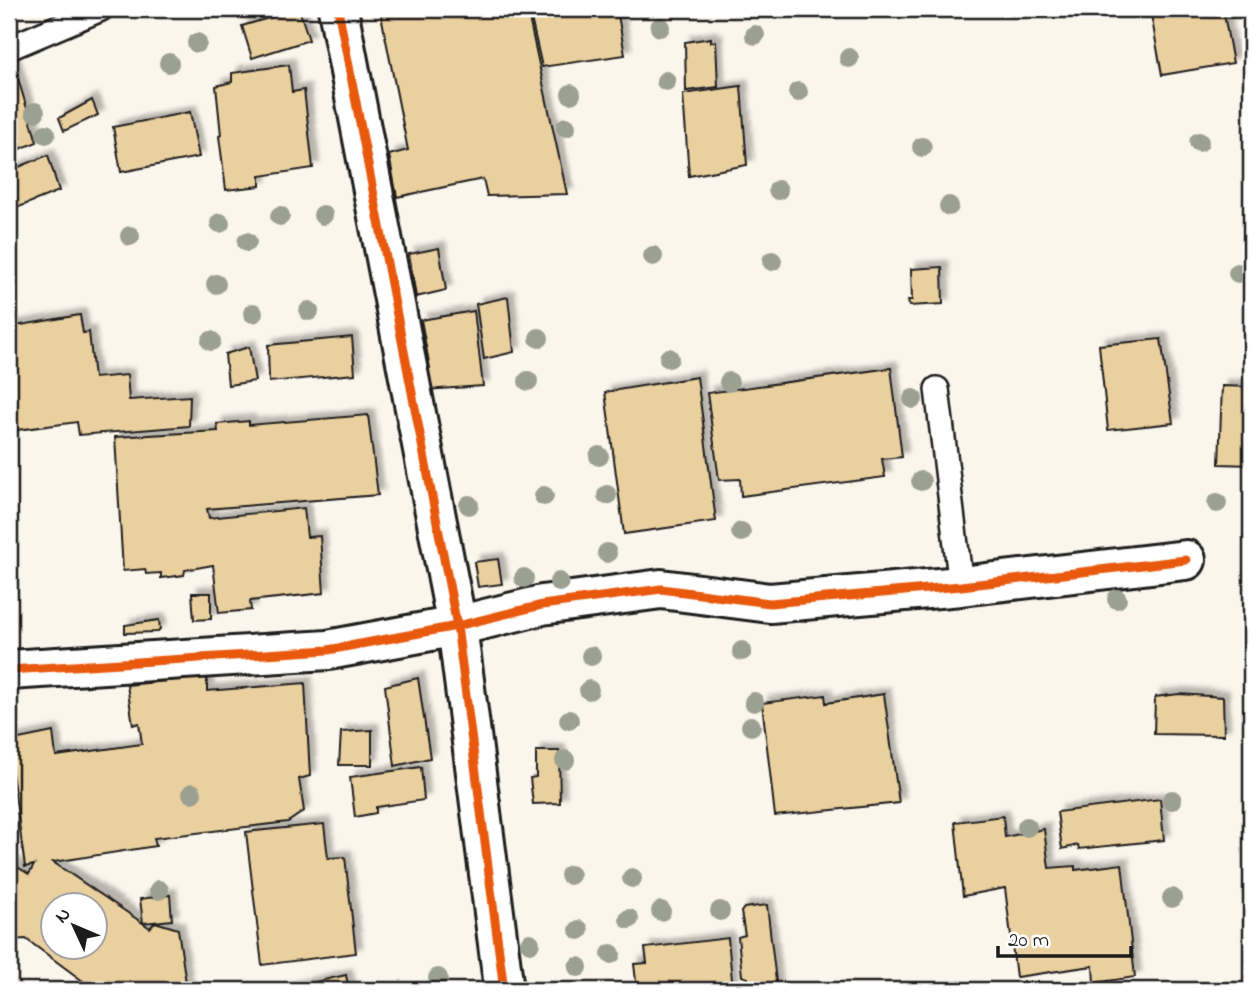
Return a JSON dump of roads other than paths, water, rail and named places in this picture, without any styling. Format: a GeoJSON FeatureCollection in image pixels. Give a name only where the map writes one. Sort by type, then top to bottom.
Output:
{"type":"FeatureCollection","features":[{"type":"Feature","properties":{"kind":"street"},"geometry":{"type":"LineString","coordinates":[[338,9],[457,626],[504,990]]}},
{"type":"Feature","properties":{"kind":"street"},"geometry":{"type":"LineString","coordinates":[[9,670],[328,650],[457,626],[542,605],[661,589],[769,603],[961,586],[1186,561]]}},
{"type":"Feature","properties":{"kind":"lane"},"geometry":{"type":"LineString","coordinates":[[9,48],[102,9]]}},
{"type":"Feature","properties":{"kind":"lane"},"geometry":{"type":"LineString","coordinates":[[937,389],[961,586]]}}]}
